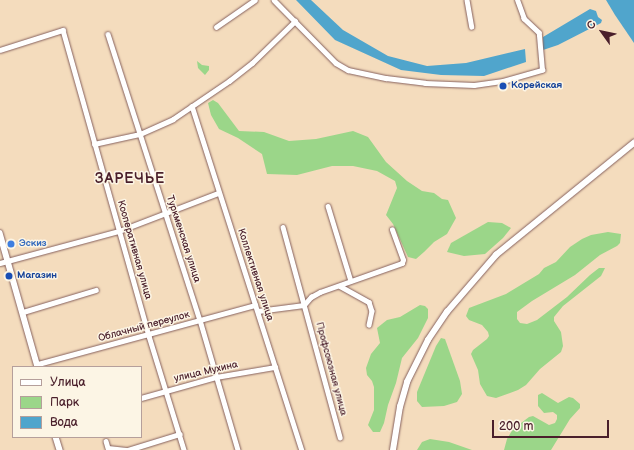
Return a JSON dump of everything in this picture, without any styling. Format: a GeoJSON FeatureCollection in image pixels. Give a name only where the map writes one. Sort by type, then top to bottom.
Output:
{"type":"FeatureCollection","features":[{"type":"Feature","properties":{"kind":"main road"},"geometry":{"type":"LineString","coordinates":[[393,450],[400,407],[407,382],[428,340],[447,312],[496,255],[634,144]]}},
{"type":"Feature","properties":{"kind":"main road"},"geometry":{"type":"LineString","coordinates":[[0,233],[38,366]]}},
{"type":"Feature","properties":{"kind":"main road"},"geometry":{"type":"LineString","coordinates":[[56,438],[60,450]]}},
{"type":"Feature","properties":{"kind":"street"},"geometry":{"type":"LineString","coordinates":[[216,27],[255,0]]}},
{"type":"Feature","properties":{"kind":"street"},"geometry":{"type":"LineString","coordinates":[[274,0],[327,55],[342,67],[386,78],[425,83],[474,85],[503,81],[542,70],[539,33],[524,19],[517,0]]}},
{"type":"Feature","properties":{"kind":"street"},"geometry":{"type":"LineString","coordinates":[[467,0],[472,27]]}},
{"type":"Feature","properties":{"kind":"street"},"geometry":{"type":"LineString","coordinates":[[94,144],[140,134],[162,125],[229,81],[252,63],[295,21]]}},
{"type":"Feature","properties":{"kind":"street","name":"Кооперативная улица"},"geometry":{"type":"LineString","coordinates":[[0,50],[63,30],[149,336],[184,450]]}},
{"type":"Feature","properties":{"kind":"street","name":"Туркменская улица"},"geometry":{"type":"LineString","coordinates":[[108,34],[200,320],[238,450]]}},
{"type":"Feature","properties":{"kind":"street","name":"Коллективная улица"},"geometry":{"type":"LineString","coordinates":[[192,106],[254,306],[258,311],[302,450]]}},
{"type":"Feature","properties":{"kind":"street"},"geometry":{"type":"LineString","coordinates":[[0,264],[119,231],[218,193]]}},
{"type":"Feature","properties":{"kind":"street"},"geometry":{"type":"LineString","coordinates":[[328,206],[351,281]]}},
{"type":"Feature","properties":{"kind":"street","name":"Профсоюзная улица"},"geometry":{"type":"LineString","coordinates":[[283,227],[340,437]]}},
{"type":"Feature","properties":{"kind":"street"},"geometry":{"type":"LineString","coordinates":[[258,311],[304,305],[311,297],[320,292],[402,263],[403,260],[392,230]]}},
{"type":"Feature","properties":{"kind":"street"},"geometry":{"type":"LineString","coordinates":[[340,286],[370,302],[372,311],[369,324]]}},
{"type":"Feature","properties":{"kind":"street"},"geometry":{"type":"LineString","coordinates":[[22,312],[96,290]]}},
{"type":"Feature","properties":{"kind":"street","name":"Облачный переулок"},"geometry":{"type":"LineString","coordinates":[[38,366],[254,306]]}},
{"type":"Feature","properties":{"kind":"street","name":"улица Мухина"},"geometry":{"type":"LineString","coordinates":[[142,398],[216,377],[275,367]]}},
{"type":"Feature","properties":{"kind":"street"},"geometry":{"type":"LineString","coordinates":[[106,441],[108,448],[128,450],[180,434]]}},
{"type":"Feature","properties":{"kind":"green space"},"geometry":{"type":"Polygon","coordinates":[[[197,61],[202,65],[209,66],[209,70],[205,75],[198,68],[197,61]]]}},
{"type":"Feature","properties":{"kind":"green space"},"geometry":{"type":"Polygon","coordinates":[[[213,100],[218,103],[239,131],[264,132],[289,141],[316,139],[353,131],[368,137],[386,162],[407,181],[422,191],[434,193],[442,199],[448,200],[456,218],[447,234],[434,242],[416,259],[408,257],[393,224],[386,215],[397,188],[395,181],[377,171],[353,166],[332,166],[297,175],[267,174],[262,154],[238,138],[219,129],[211,115],[208,103],[213,100]]]}},
{"type":"Feature","properties":{"kind":"green space"},"geometry":{"type":"Polygon","coordinates":[[[488,222],[502,223],[511,228],[503,238],[485,254],[464,256],[447,252],[451,243],[488,222]]]}},
{"type":"Feature","properties":{"kind":"green space"},"geometry":{"type":"Polygon","coordinates":[[[608,232],[621,234],[620,243],[617,246],[600,255],[575,275],[532,301],[517,312],[517,319],[520,323],[527,324],[537,320],[567,297],[599,268],[605,268],[601,276],[563,306],[554,317],[554,321],[561,332],[563,346],[561,352],[540,369],[526,385],[518,390],[496,398],[487,396],[480,384],[478,370],[471,354],[473,350],[489,336],[488,332],[482,325],[469,320],[466,316],[469,308],[506,294],[539,274],[544,268],[556,262],[570,247],[582,239],[591,235],[608,232]]]}},
{"type":"Feature","properties":{"kind":"green space"},"geometry":{"type":"Polygon","coordinates":[[[420,305],[425,306],[428,309],[428,318],[418,338],[402,358],[396,383],[380,432],[373,432],[368,425],[374,410],[374,387],[372,381],[367,375],[366,368],[371,354],[380,343],[377,328],[387,320],[400,317],[420,305]]]}},
{"type":"Feature","properties":{"kind":"green space"},"geometry":{"type":"Polygon","coordinates":[[[441,338],[445,339],[460,381],[462,394],[457,402],[444,406],[422,407],[417,401],[417,392],[436,346],[441,338]]]}},
{"type":"Feature","properties":{"kind":"green space"},"geometry":{"type":"Polygon","coordinates":[[[542,393],[558,403],[569,397],[573,398],[580,404],[580,408],[570,419],[551,450],[504,450],[507,439],[513,429],[529,417],[533,416],[549,425],[555,423],[557,415],[553,412],[544,413],[538,406],[538,395],[542,393]]]}},
{"type":"Feature","properties":{"kind":"green space"},"geometry":{"type":"Polygon","coordinates":[[[430,439],[449,442],[472,450],[417,450],[422,442],[430,439]]]}},
{"type":"Feature","properties":{"kind":"water"},"geometry":{"type":"Polygon","coordinates":[[[296,0],[311,0],[343,30],[388,56],[427,66],[466,63],[525,49],[526,62],[484,76],[441,75],[401,70],[335,40],[296,0]]]}},
{"type":"Feature","properties":{"kind":"water"},"geometry":{"type":"Polygon","coordinates":[[[606,0],[634,0],[634,43],[615,15],[606,0]]]}},
{"type":"Feature","properties":{"kind":"water"},"geometry":{"type":"Polygon","coordinates":[[[590,9],[596,11],[598,17],[602,20],[601,23],[558,45],[543,50],[543,37],[590,9]]]}},
{"type":"Feature","properties":{"kind":"place","name":"Корейская"},"geometry":{"type":"Point","coordinates":[503,86]}},
{"type":"Feature","properties":{"kind":"place","name":"Эскиз"},"geometry":{"type":"Point","coordinates":[11,244]}},
{"type":"Feature","properties":{"kind":"place","name":"Магазин"},"geometry":{"type":"Point","coordinates":[9,276]}},
{"type":"Feature","properties":{"kind":"district","name":"ЗАРЕЧЬЕ"},"geometry":{"type":"Point","coordinates":[130,179]}}]}
